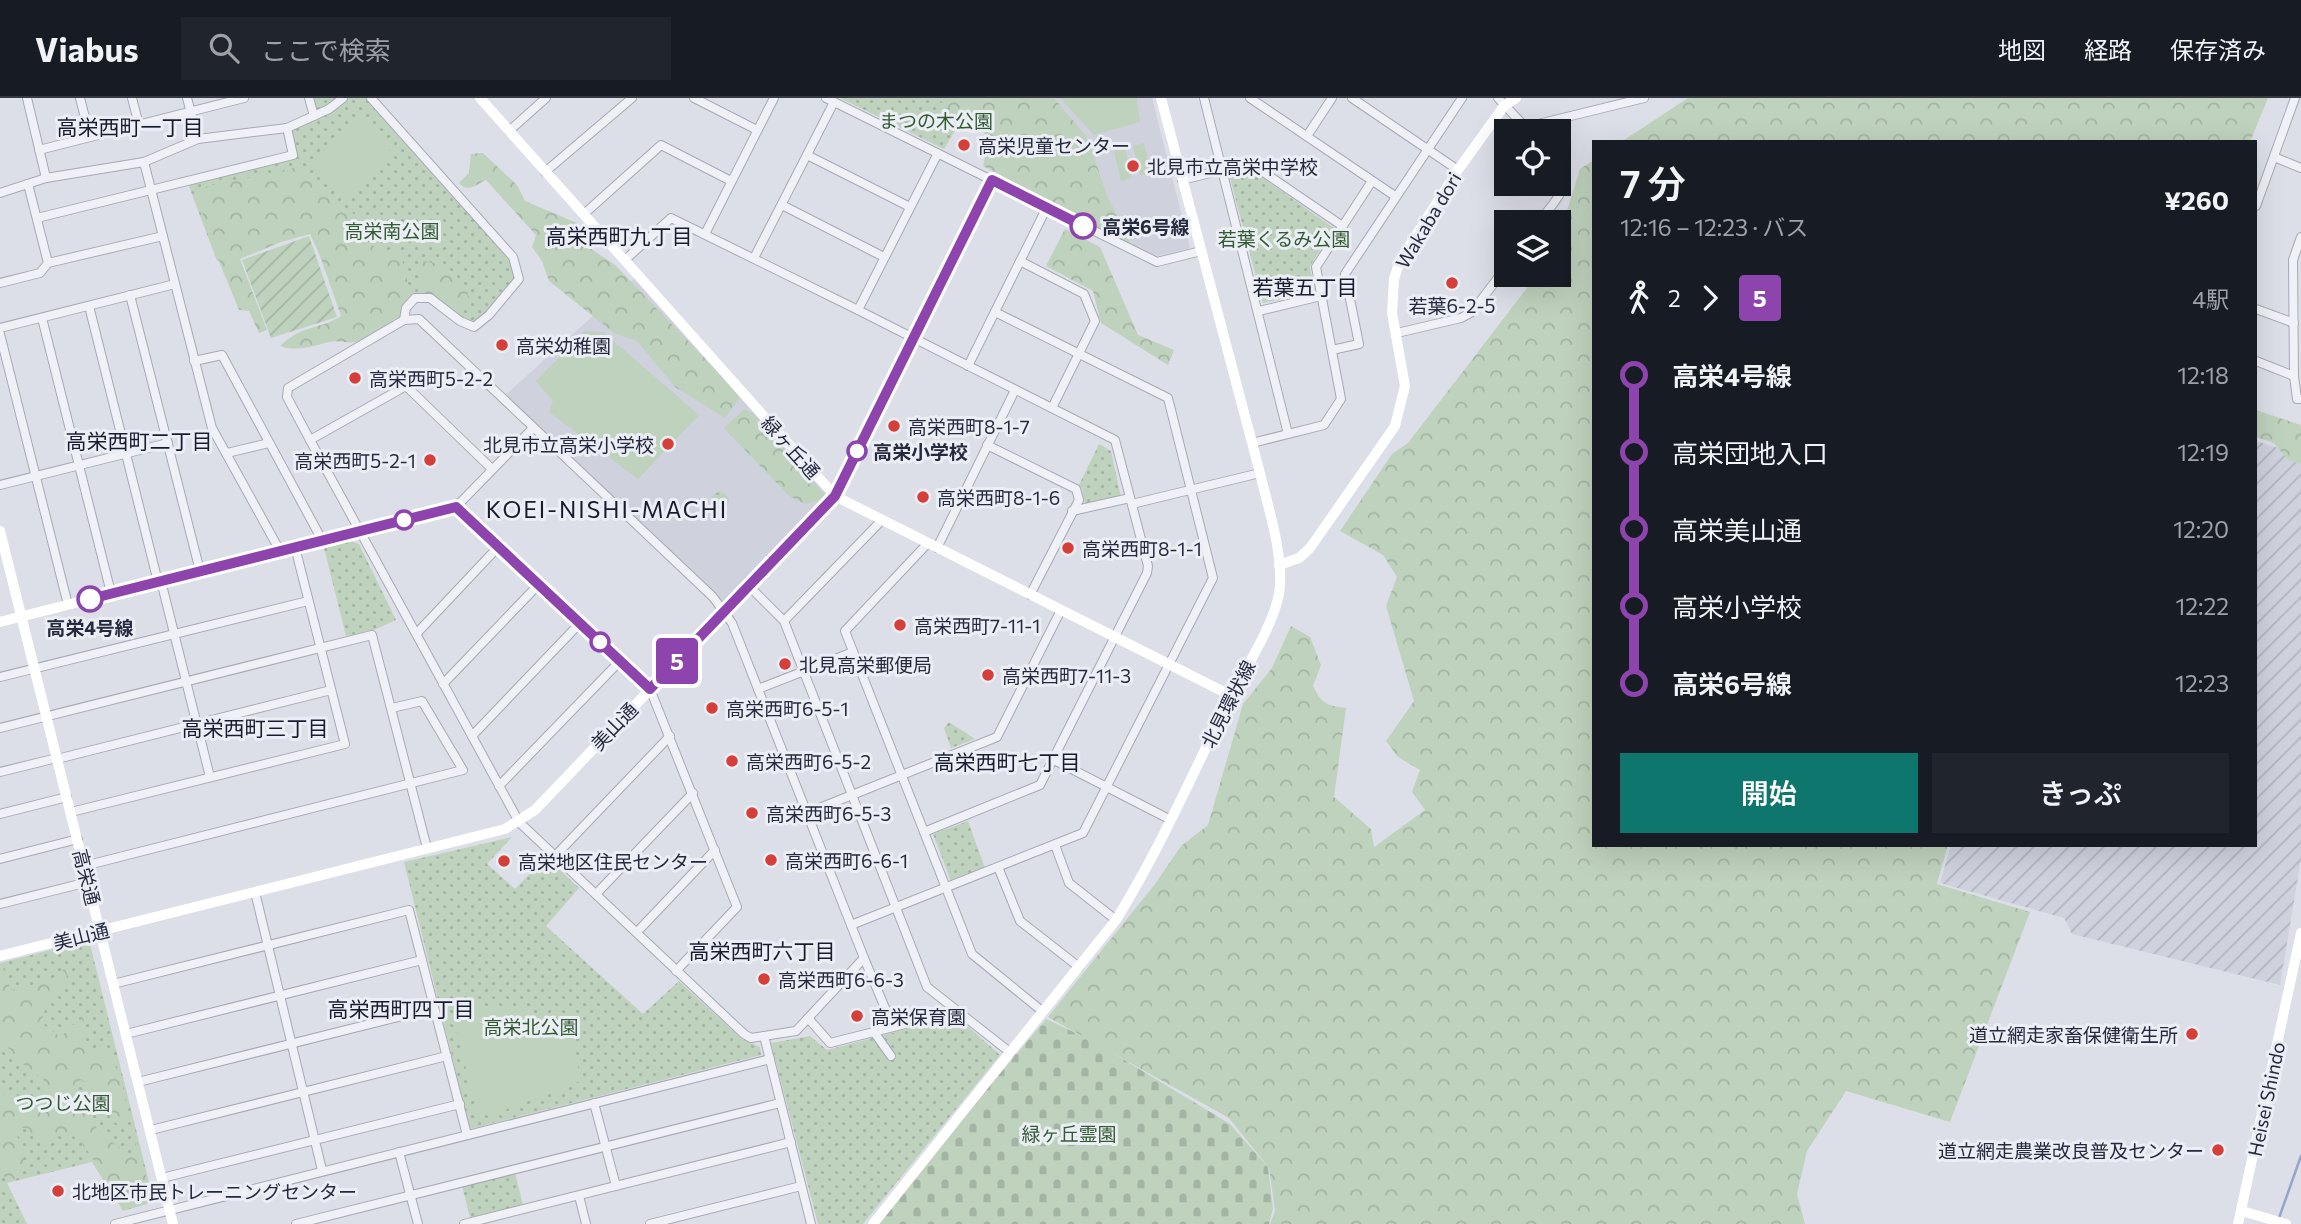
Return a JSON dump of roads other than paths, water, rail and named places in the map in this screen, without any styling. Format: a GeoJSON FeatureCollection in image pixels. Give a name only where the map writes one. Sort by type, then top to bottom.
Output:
{"type":"FeatureCollection","features":[{"type":"Feature","properties":{"kind":"street"},"geometry":{"type":"LineString","coordinates":[[27,98],[46,177]]}},
{"type":"Feature","properties":{"kind":"street"},"geometry":{"type":"LineString","coordinates":[[80,98],[90,137]]}},
{"type":"Feature","properties":{"kind":"street"},"geometry":{"type":"LineString","coordinates":[[132,98],[139,125]]}},
{"type":"Feature","properties":{"kind":"street"},"geometry":{"type":"LineString","coordinates":[[187,98],[198,139]]}},
{"type":"Feature","properties":{"kind":"street"},"geometry":{"type":"LineString","coordinates":[[39,149],[244,98]]}},
{"type":"Feature","properties":{"kind":"street"},"geometry":{"type":"LineString","coordinates":[[309,98],[314,116]]}},
{"type":"Feature","properties":{"kind":"street"},"geometry":{"type":"LineString","coordinates":[[0,193],[46,177],[144,162],[198,139],[287,128],[329,109],[343,98]]}},
{"type":"Feature","properties":{"kind":"street"},"geometry":{"type":"LineString","coordinates":[[371,98],[513,257],[519,278],[489,315],[474,327],[460,321],[430,298],[415,298],[406,308],[404,320]]}},
{"type":"Feature","properties":{"kind":"street","name":"緑ヶ丘通"},"geometry":{"type":"LineString","coordinates":[[480,98],[835,496],[1232,695]]}},
{"type":"Feature","properties":{"kind":"street"},"geometry":{"type":"LineString","coordinates":[[509,131],[546,98]]}},
{"type":"Feature","properties":{"kind":"street"},"geometry":{"type":"LineString","coordinates":[[545,172],[632,98]]}},
{"type":"Feature","properties":{"kind":"street"},"geometry":{"type":"LineString","coordinates":[[694,98],[757,130]]}},
{"type":"Feature","properties":{"kind":"street"},"geometry":{"type":"LineString","coordinates":[[705,234],[774,98]]}},
{"type":"Feature","properties":{"kind":"street","name":"北見環状線"},"geometry":{"type":"LineString","coordinates":[[873,1224],[1116,920],[1171,820],[1276,604],[1279,565],[1260,473],[1161,98]]}},
{"type":"Feature","properties":{"kind":"street"},"geometry":{"type":"LineString","coordinates":[[1204,98],[1288,434]]}},
{"type":"Feature","properties":{"kind":"street"},"geometry":{"type":"LineString","coordinates":[[1250,98],[1395,196]]}},
{"type":"Feature","properties":{"kind":"street"},"geometry":{"type":"LineString","coordinates":[[1307,136],[1332,98]]}},
{"type":"Feature","properties":{"kind":"street"},"geometry":{"type":"LineString","coordinates":[[1352,98],[1458,170]]}},
{"type":"Feature","properties":{"kind":"street","name":"Wakaba dori"},"geometry":{"type":"LineString","coordinates":[[1279,565],[1299,558],[1310,548],[1395,426],[1405,386],[1392,313],[1394,279],[1400,260],[1501,102],[1516,98]]}},
{"type":"Feature","properties":{"kind":"street"},"geometry":{"type":"LineString","coordinates":[[1565,119],[1644,98]]}},
{"type":"Feature","properties":{"kind":"street"},"geometry":{"type":"LineString","coordinates":[[2257,203],[2295,98]]}},
{"type":"Feature","properties":{"kind":"street"},"geometry":{"type":"LineString","coordinates":[[754,258],[807,155],[830,100],[1157,262],[1201,251]]}},
{"type":"Feature","properties":{"kind":"street"},"geometry":{"type":"LineString","coordinates":[[1332,349],[1359,344],[1345,274],[1457,100]]}},
{"type":"Feature","properties":{"kind":"street"},"geometry":{"type":"LineString","coordinates":[[1501,102],[1518,119]]}},
{"type":"Feature","properties":{"kind":"street"},"geometry":{"type":"LineString","coordinates":[[37,218],[293,155],[287,128]]}},
{"type":"Feature","properties":{"kind":"street"},"geometry":{"type":"LineString","coordinates":[[584,214],[661,145],[731,181]]}},
{"type":"Feature","properties":{"kind":"street"},"geometry":{"type":"LineString","coordinates":[[807,155],[910,207]]}},
{"type":"Feature","properties":{"kind":"street"},"geometry":{"type":"LineString","coordinates":[[858,310],[937,155]]}},
{"type":"Feature","properties":{"kind":"street"},"geometry":{"type":"LineString","coordinates":[[2274,157],[2301,168]]}},
{"type":"Feature","properties":{"kind":"street"},"geometry":{"type":"LineString","coordinates":[[144,162],[212,428],[280,551]]}},
{"type":"Feature","properties":{"kind":"street"},"geometry":{"type":"LineString","coordinates":[[1182,180],[1250,163],[1341,225]]}},
{"type":"Feature","properties":{"kind":"street","name":"美山通"},"geometry":{"type":"LineString","coordinates":[[0,956],[505,829],[520,822],[535,810],[835,496],[992,180]]}},
{"type":"Feature","properties":{"kind":"street"},"geometry":{"type":"LineString","coordinates":[[1252,443],[1324,425],[1341,399],[1315,267],[1372,181]]}},
{"type":"Feature","properties":{"kind":"street"},"geometry":{"type":"LineString","coordinates":[[28,184],[48,263]]}},
{"type":"Feature","properties":{"kind":"street"},"geometry":{"type":"LineString","coordinates":[[782,205],[884,257]]}},
{"type":"Feature","properties":{"kind":"street"},"geometry":{"type":"LineString","coordinates":[[968,366],[1046,209]]}},
{"type":"Feature","properties":{"kind":"street"},"geometry":{"type":"LineString","coordinates":[[625,260],[671,218],[1115,440],[1148,566],[1147,573],[1040,785],[923,832]]}},
{"type":"Feature","properties":{"kind":"street"},"geometry":{"type":"LineString","coordinates":[[0,283],[40,273],[48,263],[163,236]]}},
{"type":"Feature","properties":{"kind":"street"},"geometry":{"type":"LineString","coordinates":[[2301,237],[2297,260],[2294,323],[2294,376],[2297,399],[2301,399]]}},
{"type":"Feature","properties":{"kind":"street"},"geometry":{"type":"LineString","coordinates":[[1020,261],[1084,294],[1095,321],[1052,408]]}},
{"type":"Feature","properties":{"kind":"street"},"geometry":{"type":"LineString","coordinates":[[1396,333],[1461,318],[1472,312],[1494,283]]}},
{"type":"Feature","properties":{"kind":"street"},"geometry":{"type":"LineString","coordinates":[[0,328],[175,284]]}},
{"type":"Feature","properties":{"kind":"street"},"geometry":{"type":"LineString","coordinates":[[130,295],[200,571]]}},
{"type":"Feature","properties":{"kind":"street"},"geometry":{"type":"LineString","coordinates":[[1259,311],[1321,296]]}},
{"type":"Feature","properties":{"kind":"street"},"geometry":{"type":"LineString","coordinates":[[89,306],[210,777]]}},
{"type":"Feature","properties":{"kind":"street"},"geometry":{"type":"LineString","coordinates":[[2257,309],[2294,323]]}},
{"type":"Feature","properties":{"kind":"street"},"geometry":{"type":"LineString","coordinates":[[851,925],[1083,833],[1213,578],[1168,398],[995,312]]}},
{"type":"Feature","properties":{"kind":"street"},"geometry":{"type":"LineString","coordinates":[[42,318],[111,593]]}},
{"type":"Feature","properties":{"kind":"street"},"geometry":{"type":"LineString","coordinates":[[864,958],[796,1031],[751,1038],[676,971],[520,822],[287,397],[288,388],[404,320],[419,319],[532,429],[713,597],[732,622],[893,1027]]}},
{"type":"Feature","properties":{"kind":"street"},"geometry":{"type":"LineString","coordinates":[[0,334],[68,604]]}},
{"type":"Feature","properties":{"kind":"street"},"geometry":{"type":"LineString","coordinates":[[194,362],[222,355],[322,540]]}},
{"type":"Feature","properties":{"kind":"street"},"geometry":{"type":"LineString","coordinates":[[2257,361],[2294,376]]}},
{"type":"Feature","properties":{"kind":"street"},"geometry":{"type":"LineString","coordinates":[[310,440],[406,386],[492,468]]}},
{"type":"Feature","properties":{"kind":"street"},"geometry":{"type":"LineString","coordinates":[[1015,390],[933,545],[845,631],[972,954],[1042,1011]]}},
{"type":"Feature","properties":{"kind":"street"},"geometry":{"type":"LineString","coordinates":[[0,622],[456,507],[532,429]]}},
{"type":"Feature","properties":{"kind":"street"},"geometry":{"type":"LineString","coordinates":[[0,485],[168,443]]}},
{"type":"Feature","properties":{"kind":"street"},"geometry":{"type":"LineString","coordinates":[[227,453],[269,443]]}},
{"type":"Feature","properties":{"kind":"street"},"geometry":{"type":"LineString","coordinates":[[987,445],[1076,489],[1079,500],[1030,595]]}},
{"type":"Feature","properties":{"kind":"street"},"geometry":{"type":"LineString","coordinates":[[1072,511],[1191,490],[1260,473]]}},
{"type":"Feature","properties":{"kind":"street"},"geometry":{"type":"LineString","coordinates":[[456,507],[650,689],[737,907],[676,971]]}},
{"type":"Feature","properties":{"kind":"street"},"geometry":{"type":"LineString","coordinates":[[784,621],[882,520]]}},
{"type":"Feature","properties":{"kind":"street","name":"高栄通"},"geometry":{"type":"LineString","coordinates":[[0,531],[173,1224]]}},
{"type":"Feature","properties":{"kind":"street"},"geometry":{"type":"LineString","coordinates":[[417,633],[499,546]]}},
{"type":"Feature","properties":{"kind":"street"},"geometry":{"type":"LineString","coordinates":[[71,812],[345,744],[295,547]]}},
{"type":"Feature","properties":{"kind":"street"},"geometry":{"type":"LineString","coordinates":[[443,684],[539,584]]}},
{"type":"Feature","properties":{"kind":"street"},"geometry":{"type":"LineString","coordinates":[[749,586],[784,621],[927,987],[1011,1053]]}},
{"type":"Feature","properties":{"kind":"street"},"geometry":{"type":"LineString","coordinates":[[0,677],[308,601]]}},
{"type":"Feature","properties":{"kind":"street"},"geometry":{"type":"LineString","coordinates":[[807,813],[997,737],[1061,610]]}},
{"type":"Feature","properties":{"kind":"street"},"geometry":{"type":"LineString","coordinates":[[472,736],[580,623]]}},
{"type":"Feature","properties":{"kind":"street"},"geometry":{"type":"LineString","coordinates":[[0,728],[372,635],[427,848]]}},
{"type":"Feature","properties":{"kind":"street"},"geometry":{"type":"LineString","coordinates":[[758,689],[853,652]]}},
{"type":"Feature","properties":{"kind":"street"},"geometry":{"type":"LineString","coordinates":[[499,786],[620,661]]}},
{"type":"Feature","properties":{"kind":"street"},"geometry":{"type":"LineString","coordinates":[[0,772],[331,690]]}},
{"type":"Feature","properties":{"kind":"street"},"geometry":{"type":"LineString","coordinates":[[84,866],[463,770],[422,701],[391,708]]}},
{"type":"Feature","properties":{"kind":"street"},"geometry":{"type":"LineString","coordinates":[[555,856],[670,736]]}},
{"type":"Feature","properties":{"kind":"street"},"geometry":{"type":"LineString","coordinates":[[1054,760],[1171,820]]}},
{"type":"Feature","properties":{"kind":"street"},"geometry":{"type":"LineString","coordinates":[[596,894],[693,793]]}},
{"type":"Feature","properties":{"kind":"street"},"geometry":{"type":"LineString","coordinates":[[0,814],[67,797]]}},
{"type":"Feature","properties":{"kind":"street"},"geometry":{"type":"LineString","coordinates":[[0,859],[78,839]]}},
{"type":"Feature","properties":{"kind":"street"},"geometry":{"type":"LineString","coordinates":[[1055,845],[1069,883],[1116,920]]}},
{"type":"Feature","properties":{"kind":"street"},"geometry":{"type":"LineString","coordinates":[[636,932],[715,850]]}},
{"type":"Feature","properties":{"kind":"street"},"geometry":{"type":"LineString","coordinates":[[998,867],[1020,921],[1079,967]]}},
{"type":"Feature","properties":{"kind":"street"},"geometry":{"type":"LineString","coordinates":[[0,904],[88,882]]}},
{"type":"Feature","properties":{"kind":"street"},"geometry":{"type":"LineString","coordinates":[[255,892],[322,1170]]}},
{"type":"Feature","properties":{"kind":"street"},"geometry":{"type":"LineString","coordinates":[[113,984],[410,910],[467,1135]]}},
{"type":"Feature","properties":{"kind":"street","name":"Heisei Shindo"},"geometry":{"type":"LineString","coordinates":[[2238,1224],[2301,933]]}},
{"type":"Feature","properties":{"kind":"street"},"geometry":{"type":"LineString","coordinates":[[126,1034],[422,960]]}},
{"type":"Feature","properties":{"kind":"street"},"geometry":{"type":"LineString","coordinates":[[138,1082],[434,1008]]}},
{"type":"Feature","properties":{"kind":"street"},"geometry":{"type":"LineString","coordinates":[[808,1018],[830,1043],[957,1011]]}},
{"type":"Feature","properties":{"kind":"street"},"geometry":{"type":"LineString","coordinates":[[874,1032],[891,1055]]}},
{"type":"Feature","properties":{"kind":"street"},"geometry":{"type":"LineString","coordinates":[[764,1036],[811,1224]]}},
{"type":"Feature","properties":{"kind":"street"},"geometry":{"type":"LineString","coordinates":[[151,1130],[447,1056]]}},
{"type":"Feature","properties":{"kind":"street"},"geometry":{"type":"LineString","coordinates":[[114,1224],[770,1059]]}},
{"type":"Feature","properties":{"kind":"street"},"geometry":{"type":"LineString","coordinates":[[594,1103],[616,1186]]}},
{"type":"Feature","properties":{"kind":"street"},"geometry":{"type":"LineString","coordinates":[[296,1224],[780,1103]]}},
{"type":"Feature","properties":{"kind":"street"},"geometry":{"type":"LineString","coordinates":[[162,1178],[460,1104]]}},
{"type":"Feature","properties":{"kind":"street"},"geometry":{"type":"LineString","coordinates":[[464,1224],[790,1142]]}},
{"type":"Feature","properties":{"kind":"street"},"geometry":{"type":"LineString","coordinates":[[399,1152],[418,1224]]}},
{"type":"Feature","properties":{"kind":"street"},"geometry":{"type":"LineString","coordinates":[[650,1224],[801,1186]]}},
{"type":"Feature","properties":{"kind":"street"},"geometry":{"type":"LineString","coordinates":[[579,1196],[586,1224]]}},
{"type":"Feature","properties":{"kind":"street"},"geometry":{"type":"LineString","coordinates":[[2242,1211],[2286,1224]]}},
{"type":"Feature","properties":{"kind":"waterway"},"geometry":{"type":"LineString","coordinates":[[2279,1218],[2301,1156]]}},
{"type":"Feature","properties":{"kind":"place","name":"高栄児童センター"},"geometry":{"type":"Point","coordinates":[964,145]}},
{"type":"Feature","properties":{"kind":"place","name":"北見市立高栄中学校"},"geometry":{"type":"Point","coordinates":[1133,166]}},
{"type":"Feature","properties":{"kind":"place","name":"高栄6号線"},"geometry":{"type":"Point","coordinates":[1083,226]}},
{"type":"Feature","properties":{"kind":"place","name":"若葉6-2-5"},"geometry":{"type":"Point","coordinates":[1452,283]}},
{"type":"Feature","properties":{"kind":"place","name":"高栄幼稚園"},"geometry":{"type":"Point","coordinates":[502,345]}},
{"type":"Feature","properties":{"kind":"place","name":"高栄西町5-2-2"},"geometry":{"type":"Point","coordinates":[355,378]}},
{"type":"Feature","properties":{"kind":"place","name":"高栄西町8-1-7"},"geometry":{"type":"Point","coordinates":[894,426]}},
{"type":"Feature","properties":{"kind":"place","name":"北見市立高栄小学校"},"geometry":{"type":"Point","coordinates":[668,444]}},
{"type":"Feature","properties":{"kind":"place","name":"高栄小学校"},"geometry":{"type":"Point","coordinates":[857,451]}},
{"type":"Feature","properties":{"kind":"place","name":"高栄西町5-2-1"},"geometry":{"type":"Point","coordinates":[430,460]}},
{"type":"Feature","properties":{"kind":"place","name":"高栄西町8-1-6"},"geometry":{"type":"Point","coordinates":[923,497]}},
{"type":"Feature","properties":{"kind":"place","name":"高栄西町8-1-1"},"geometry":{"type":"Point","coordinates":[1068,548]}},
{"type":"Feature","properties":{"kind":"place","name":"高栄4号線"},"geometry":{"type":"Point","coordinates":[90,599]}},
{"type":"Feature","properties":{"kind":"place","name":"高栄西町7-11-1"},"geometry":{"type":"Point","coordinates":[900,625]}},
{"type":"Feature","properties":{"kind":"place","name":"北見高栄郵便局"},"geometry":{"type":"Point","coordinates":[785,664]}},
{"type":"Feature","properties":{"kind":"place","name":"高栄西町7-11-3"},"geometry":{"type":"Point","coordinates":[988,675]}},
{"type":"Feature","properties":{"kind":"place","name":"高栄西町6-5-1"},"geometry":{"type":"Point","coordinates":[712,708]}},
{"type":"Feature","properties":{"kind":"place","name":"高栄西町6-5-2"},"geometry":{"type":"Point","coordinates":[732,761]}},
{"type":"Feature","properties":{"kind":"place","name":"高栄西町6-5-3"},"geometry":{"type":"Point","coordinates":[752,813]}},
{"type":"Feature","properties":{"kind":"place","name":"高栄西町6-6-1"},"geometry":{"type":"Point","coordinates":[771,860]}},
{"type":"Feature","properties":{"kind":"place","name":"高栄地区住民センター"},"geometry":{"type":"Point","coordinates":[504,861]}},
{"type":"Feature","properties":{"kind":"place","name":"高栄西町6-6-3"},"geometry":{"type":"Point","coordinates":[764,979]}},
{"type":"Feature","properties":{"kind":"place","name":"高栄保育園"},"geometry":{"type":"Point","coordinates":[857,1016]}},
{"type":"Feature","properties":{"kind":"place","name":"道立網走家畜保健衛生所"},"geometry":{"type":"Point","coordinates":[2192,1034]}},
{"type":"Feature","properties":{"kind":"place","name":"道立網走農業改良普及センター"},"geometry":{"type":"Point","coordinates":[2218,1150]}},
{"type":"Feature","properties":{"kind":"place","name":"北地区市民トレーニングセンター"},"geometry":{"type":"Point","coordinates":[58,1191]}},
{"type":"Feature","properties":{"kind":"district","name":"高栄西町一丁目"},"geometry":{"type":"Point","coordinates":[130,126]}},
{"type":"Feature","properties":{"kind":"district","name":"高栄西町九丁目"},"geometry":{"type":"Point","coordinates":[619,235]}},
{"type":"Feature","properties":{"kind":"district","name":"若葉五丁目"},"geometry":{"type":"Point","coordinates":[1305,286]}},
{"type":"Feature","properties":{"kind":"district","name":"高栄西町二丁目"},"geometry":{"type":"Point","coordinates":[139,440]}},
{"type":"Feature","properties":{"kind":"district","name":"KOEI-NISHI-MACHI"},"geometry":{"type":"Point","coordinates":[607,509]}},
{"type":"Feature","properties":{"kind":"district","name":"高栄西町三丁目"},"geometry":{"type":"Point","coordinates":[255,727]}},
{"type":"Feature","properties":{"kind":"district","name":"高栄西町七丁目"},"geometry":{"type":"Point","coordinates":[1007,761]}},
{"type":"Feature","properties":{"kind":"district","name":"高栄西町六丁目"},"geometry":{"type":"Point","coordinates":[762,950]}},
{"type":"Feature","properties":{"kind":"district","name":"高栄西町四丁目"},"geometry":{"type":"Point","coordinates":[401,1008]}},
{"type":"Feature","properties":{"kind":"park label","name":"まつの木公園"},"geometry":{"type":"Point","coordinates":[936,120]}},
{"type":"Feature","properties":{"kind":"park label","name":"高栄南公園"},"geometry":{"type":"Point","coordinates":[392,230]}},
{"type":"Feature","properties":{"kind":"park label","name":"若葉くるみ公園"},"geometry":{"type":"Point","coordinates":[1284,238]}},
{"type":"Feature","properties":{"kind":"park label","name":"高栄北公園"},"geometry":{"type":"Point","coordinates":[531,1026]}},
{"type":"Feature","properties":{"kind":"park label","name":"つつじ公園"},"geometry":{"type":"Point","coordinates":[63,1102]}},
{"type":"Feature","properties":{"kind":"park label","name":"緑ヶ丘霊園"},"geometry":{"type":"Point","coordinates":[1069,1133]}}]}
